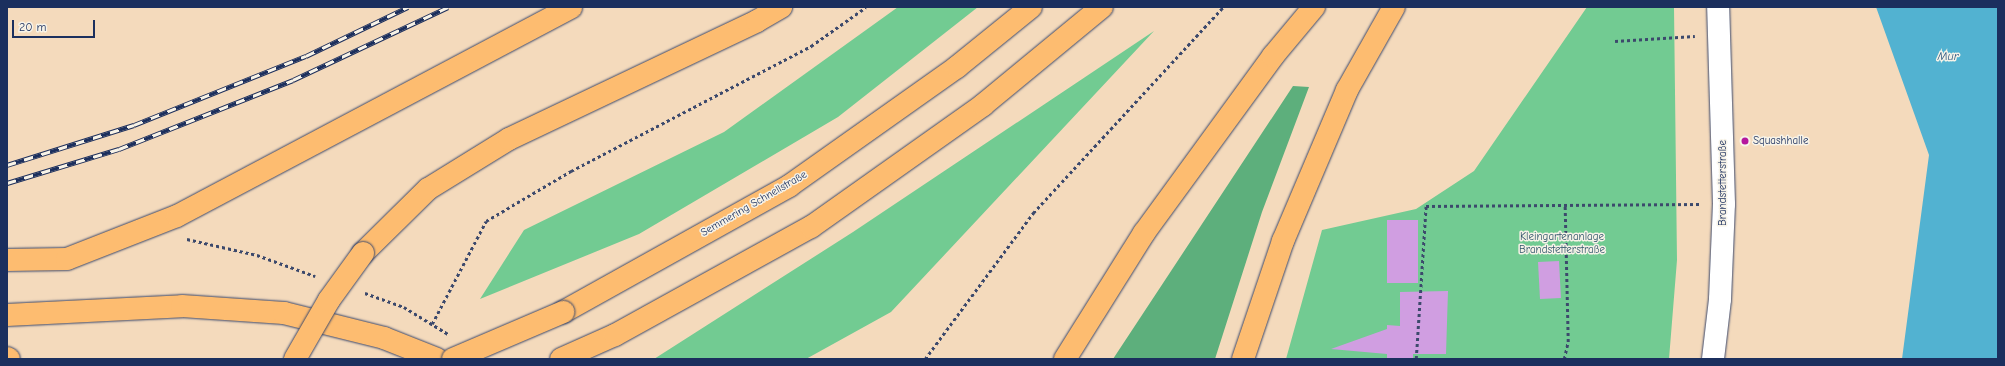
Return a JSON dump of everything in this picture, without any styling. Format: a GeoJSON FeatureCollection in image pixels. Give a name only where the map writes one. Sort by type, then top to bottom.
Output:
{"type":"FeatureCollection","features":[{"type":"Feature","properties":{"kind":"highway"},"geometry":{"type":"LineString","coordinates":[[7,260],[67,259],[177,216],[571,7]]}},
{"type":"Feature","properties":{"kind":"highway"},"geometry":{"type":"LineString","coordinates":[[295,359],[328,300],[363,253],[428,189],[508,139],[757,21],[781,7]]}},
{"type":"Feature","properties":{"kind":"highway","name":"Semmering Schnellstraße"},"geometry":{"type":"LineString","coordinates":[[453,359],[563,312],[789,186],[957,67],[1031,7]]}},
{"type":"Feature","properties":{"kind":"highway"},"geometry":{"type":"LineString","coordinates":[[561,359],[615,335],[811,227],[983,105],[1102,7]]}},
{"type":"Feature","properties":{"kind":"highway"},"geometry":{"type":"LineString","coordinates":[[1065,359],[1144,233],[1272,56],[1314,7]]}},
{"type":"Feature","properties":{"kind":"highway"},"geometry":{"type":"LineString","coordinates":[[1243,359],[1283,241],[1347,90],[1394,7]]}},
{"type":"Feature","properties":{"kind":"highway"},"geometry":{"type":"LineString","coordinates":[[7,315],[61,311],[182,306],[284,312],[384,338],[436,359]]}},
{"type":"Feature","properties":{"kind":"street","name":"Brandstetterstraße"},"geometry":{"type":"LineString","coordinates":[[1713,359],[1720,299],[1724,204],[1718,7]]}},
{"type":"Feature","properties":{"kind":"path"},"geometry":{"type":"LineString","coordinates":[[432,324],[486,221],[571,171],[812,46],[866,7]]}},
{"type":"Feature","properties":{"kind":"path"},"geometry":{"type":"LineString","coordinates":[[925,359],[1033,213],[1223,7]]}},
{"type":"Feature","properties":{"kind":"path"},"geometry":{"type":"LineString","coordinates":[[1615,40],[1719,35]]}},
{"type":"Feature","properties":{"kind":"path"},"geometry":{"type":"LineString","coordinates":[[1416,359],[1426,206],[1724,204]]}},
{"type":"Feature","properties":{"kind":"path"},"geometry":{"type":"LineString","coordinates":[[1564,359],[1568,342],[1565,205]]}},
{"type":"Feature","properties":{"kind":"green space"},"geometry":{"type":"Polygon","coordinates":[[[898,7],[978,7],[838,117],[639,234],[480,299],[524,230],[724,132],[898,7]]]}},
{"type":"Feature","properties":{"kind":"green space","name":"Kleingartenanlage Brandstetterstraße"},"geometry":{"type":"Polygon","coordinates":[[[1587,7],[1674,7],[1677,260],[1669,359],[1286,359],[1322,230],[1416,209],[1474,171],[1587,7]]]}},
{"type":"Feature","properties":{"kind":"green space"},"geometry":{"type":"Polygon","coordinates":[[[1154,31],[891,312],[806,359],[654,359],[853,232],[1154,31]]]}},
{"type":"Feature","properties":{"kind":"green space"},"geometry":{"type":"Polygon","coordinates":[[[1293,86],[1309,87],[1262,212],[1215,359],[1113,359],[1293,86]]]}},
{"type":"Feature","properties":{"kind":"water","name":"Mur"},"geometry":{"type":"Polygon","coordinates":[[[1876,7],[1998,7],[1998,359],[1902,359],[1929,155],[1876,7]]]}},
{"type":"Feature","properties":{"kind":"building"},"geometry":{"type":"Polygon","coordinates":[[[1387,220],[1418,220],[1418,283],[1387,283],[1387,220]]]}},
{"type":"Feature","properties":{"kind":"building"},"geometry":{"type":"Polygon","coordinates":[[[1559,261],[1561,298],[1540,299],[1538,262],[1559,261]]]}},
{"type":"Feature","properties":{"kind":"building"},"geometry":{"type":"Polygon","coordinates":[[[1448,291],[1446,354],[1413,354],[1413,359],[1387,359],[1387,354],[1331,349],[1387,329],[1387,325],[1400,326],[1400,292],[1448,291]]]}},
{"type":"Feature","properties":{"kind":"railway"},"geometry":{"type":"LineString","coordinates":[[7,165],[134,125],[306,56],[408,7]]}},
{"type":"Feature","properties":{"kind":"railway"},"geometry":{"type":"LineString","coordinates":[[7,183],[119,149],[293,80],[448,7]]}},
{"type":"Feature","properties":{"kind":"place","name":"Squashhalle"},"geometry":{"type":"Point","coordinates":[1745,141]}}]}
